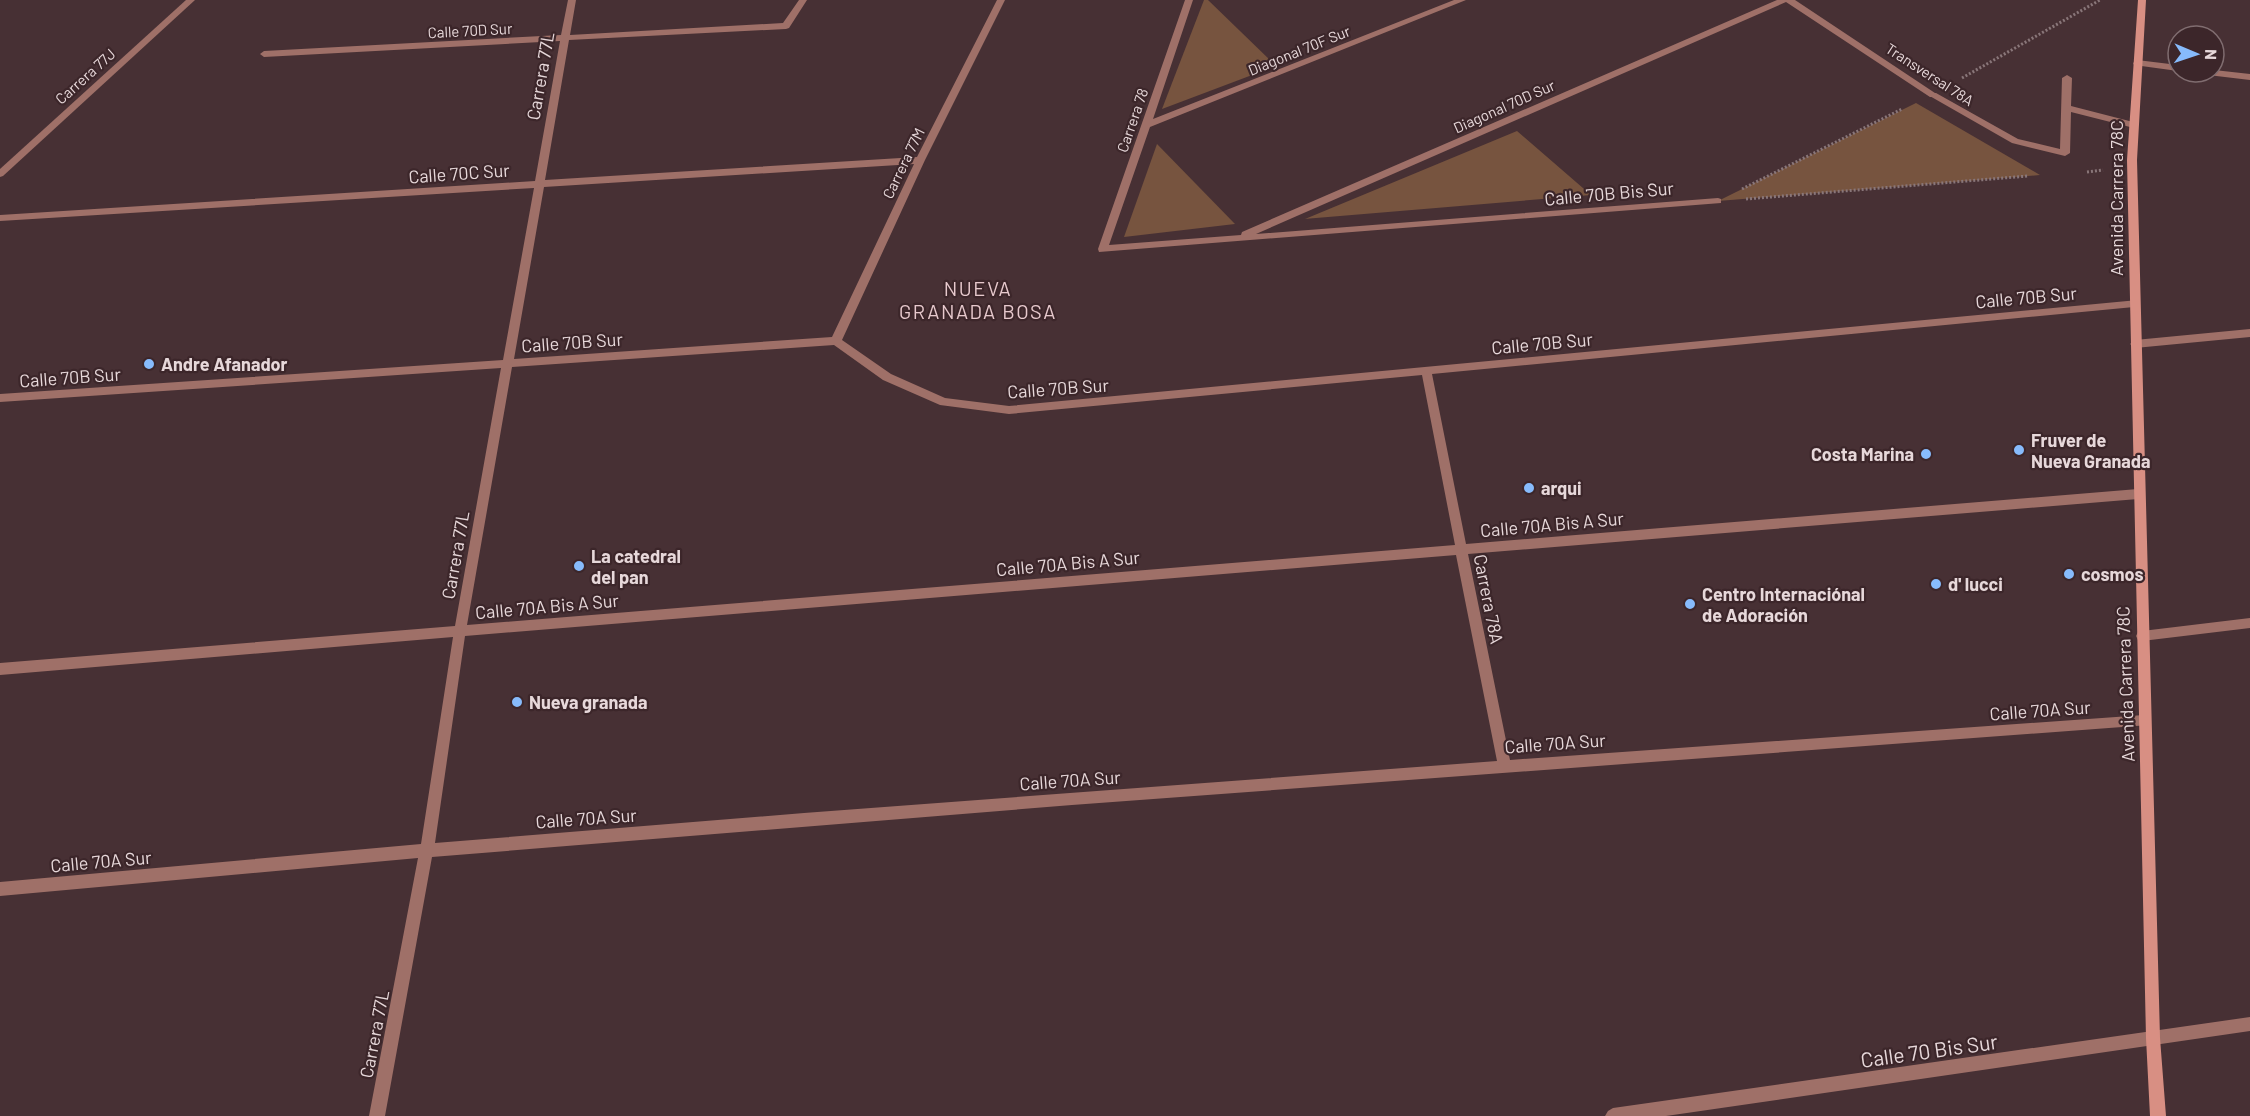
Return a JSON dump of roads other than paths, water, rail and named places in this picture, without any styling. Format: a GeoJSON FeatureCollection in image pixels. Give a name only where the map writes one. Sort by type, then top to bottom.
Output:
{"type":"FeatureCollection","features":[{"type":"Feature","properties":{"kind":"main road","name":"Avenida Carrera 78C"},"geometry":{"type":"LineString","coordinates":[[2142,0],[2134,126],[2134,303],[2153,1038],[2158,1116]]}},
{"type":"Feature","properties":{"kind":"street","name":"Carrera 77J"},"geometry":{"type":"LineString","coordinates":[[0,174],[191,0]]}},
{"type":"Feature","properties":{"kind":"street","name":"Carrera 77L"},"geometry":{"type":"LineString","coordinates":[[377,1116],[427,848],[460,631],[572,0]]}},
{"type":"Feature","properties":{"kind":"street","name":"Calle 70D Sur"},"geometry":{"type":"LineString","coordinates":[[264,54],[786,26],[803,0]]}},
{"type":"Feature","properties":{"kind":"street","name":"Carrera 77M"},"geometry":{"type":"LineString","coordinates":[[836,341],[920,160],[1001,0]]}},
{"type":"Feature","properties":{"kind":"street","name":"Carrera 78"},"geometry":{"type":"LineString","coordinates":[[1103,249],[1189,0]]}},
{"type":"Feature","properties":{"kind":"street","name":"Diagonal 70F Sur"},"geometry":{"type":"LineString","coordinates":[[1146,125],[1462,0]]}},
{"type":"Feature","properties":{"kind":"street","name":"Diagonal 70D Sur"},"geometry":{"type":"LineString","coordinates":[[1235,239],[1784,0]]}},
{"type":"Feature","properties":{"kind":"street","name":"Transversal 78A"},"geometry":{"type":"LineString","coordinates":[[1789,0],[1932,95],[2015,141],[2065,153],[2067,108]]}},
{"type":"Feature","properties":{"kind":"street"},"geometry":{"type":"LineString","coordinates":[[2137,63],[2166,67]]}},
{"type":"Feature","properties":{"kind":"street"},"geometry":{"type":"LineString","coordinates":[[2226,74],[2250,77]]}},
{"type":"Feature","properties":{"kind":"street"},"geometry":{"type":"LineString","coordinates":[[2067,78],[2067,108],[2134,126]]}},
{"type":"Feature","properties":{"kind":"street","name":"Calle 70C Sur"},"geometry":{"type":"LineString","coordinates":[[0,218],[920,160]]}},
{"type":"Feature","properties":{"kind":"street","name":"Calle 70B Bis Sur"},"geometry":{"type":"LineString","coordinates":[[1103,249],[1718,201]]}},
{"type":"Feature","properties":{"kind":"street","name":"Calle 70B Sur"},"geometry":{"type":"LineString","coordinates":[[0,398],[836,341],[887,377],[944,402],[1009,410],[2134,303]]}},
{"type":"Feature","properties":{"kind":"street"},"geometry":{"type":"LineString","coordinates":[[2135,344],[2250,333]]}},
{"type":"Feature","properties":{"kind":"street","name":"Carrera 78A"},"geometry":{"type":"LineString","coordinates":[[1426,370],[1504,765]]}},
{"type":"Feature","properties":{"kind":"street","name":"Calle 70A Bis A Sur"},"geometry":{"type":"LineString","coordinates":[[0,669],[2138,494]]}},
{"type":"Feature","properties":{"kind":"street"},"geometry":{"type":"LineString","coordinates":[[2142,636],[2250,623]]}},
{"type":"Feature","properties":{"kind":"street","name":"Calle 70A Sur"},"geometry":{"type":"LineString","coordinates":[[0,888],[427,848],[1504,765],[2144,721]]}},
{"type":"Feature","properties":{"kind":"street","name":"Calle 70 Bis Sur"},"geometry":{"type":"LineString","coordinates":[[1613,1116],[2250,1024]]}},
{"type":"Feature","properties":{"kind":"place","name":"Andre Afanador"},"geometry":{"type":"Point","coordinates":[149,364]}},
{"type":"Feature","properties":{"kind":"place","name":"Fruver de Nueva Granada"},"geometry":{"type":"Point","coordinates":[2019,450]}},
{"type":"Feature","properties":{"kind":"place","name":"Costa Marina"},"geometry":{"type":"Point","coordinates":[1926,454]}},
{"type":"Feature","properties":{"kind":"place","name":"arqui"},"geometry":{"type":"Point","coordinates":[1529,488]}},
{"type":"Feature","properties":{"kind":"place","name":"La catedral del pan"},"geometry":{"type":"Point","coordinates":[579,566]}},
{"type":"Feature","properties":{"kind":"place","name":"cosmos"},"geometry":{"type":"Point","coordinates":[2069,574]}},
{"type":"Feature","properties":{"kind":"place","name":"d' lucci"},"geometry":{"type":"Point","coordinates":[1936,584]}},
{"type":"Feature","properties":{"kind":"place","name":"Centro Internaciónal de Adoración"},"geometry":{"type":"Point","coordinates":[1690,604]}},
{"type":"Feature","properties":{"kind":"place","name":"Nueva granada"},"geometry":{"type":"Point","coordinates":[517,702]}},
{"type":"Feature","properties":{"kind":"district","name":"NUEVA GRANADA BOSA"},"geometry":{"type":"Point","coordinates":[978,300]}}]}
